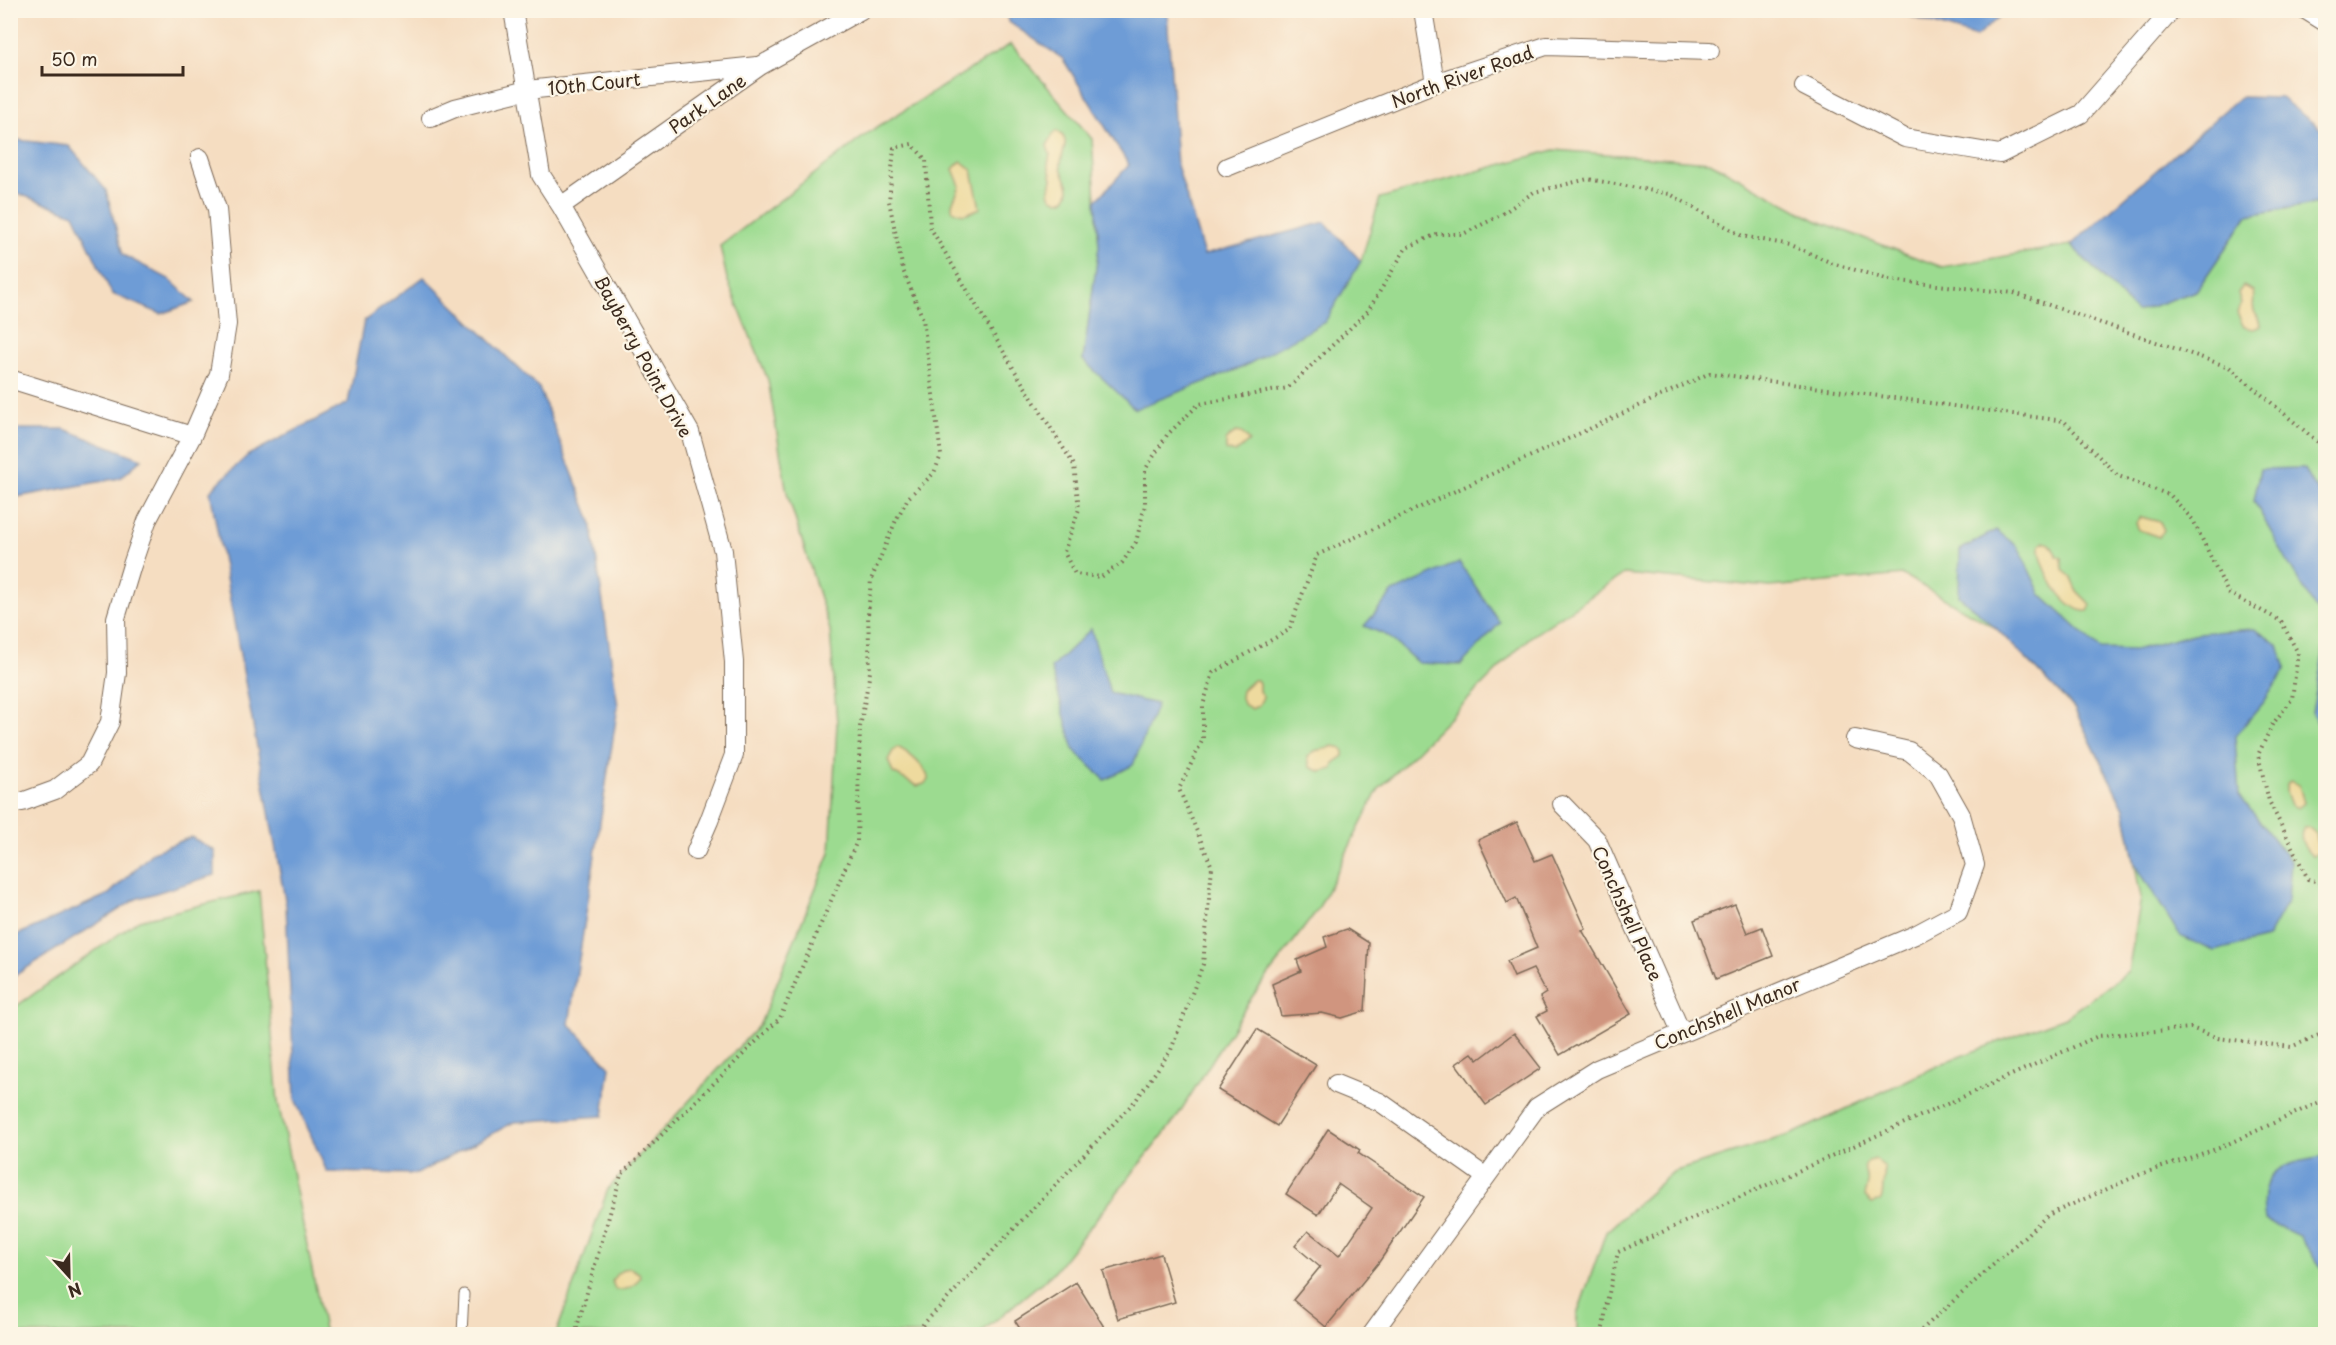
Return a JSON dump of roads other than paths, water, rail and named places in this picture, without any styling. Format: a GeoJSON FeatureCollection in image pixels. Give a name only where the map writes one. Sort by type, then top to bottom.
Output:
{"type":"FeatureCollection","features":[{"type":"Feature","properties":{"kind":"street","name":"Bayberry Point Drive"},"geometry":{"type":"LineString","coordinates":[[513,10],[541,175],[690,432],[723,551],[734,662],[734,755],[696,852]]}},
{"type":"Feature","properties":{"kind":"street","name":"Park Lane"},"geometry":{"type":"LineString","coordinates":[[561,206],[760,66],[861,10]]}},
{"type":"Feature","properties":{"kind":"street"},"geometry":{"type":"LineString","coordinates":[[1423,10],[1435,83]]}},
{"type":"Feature","properties":{"kind":"street"},"geometry":{"type":"LineString","coordinates":[[1804,86],[1905,138],[2000,154],[2081,114],[2172,10]]}},
{"type":"Feature","properties":{"kind":"street","name":"North River Road"},"geometry":{"type":"LineString","coordinates":[[1227,167],[1435,83],[1546,46],[1710,51]]}},
{"type":"Feature","properties":{"kind":"street","name":"10th Court"},"geometry":{"type":"LineString","coordinates":[[431,118],[455,108],[527,90],[760,66]]}},
{"type":"Feature","properties":{"kind":"street"},"geometry":{"type":"LineString","coordinates":[[10,803],[22,802],[55,790],[89,764],[110,722],[117,673],[116,618],[132,565],[147,521],[192,436],[219,374],[227,324],[217,208],[200,158]]}},
{"type":"Feature","properties":{"kind":"street"},"geometry":{"type":"LineString","coordinates":[[10,379],[192,436]]}},
{"type":"Feature","properties":{"kind":"street","name":"Conchshell Manor"},"geometry":{"type":"LineString","coordinates":[[1372,1335],[1537,1107],[1597,1069],[1915,934],[1958,912],[1975,865],[1961,815],[1938,774],[1909,751],[1855,739]]}},
{"type":"Feature","properties":{"kind":"street","name":"Conchshell Place"},"geometry":{"type":"LineString","coordinates":[[1563,804],[1597,840],[1681,1032]]}},
{"type":"Feature","properties":{"kind":"street"},"geometry":{"type":"LineString","coordinates":[[1335,1084],[1380,1101],[1486,1177]]}},
{"type":"Feature","properties":{"kind":"lane"},"geometry":{"type":"LineString","coordinates":[[2296,10],[2325,28]]}},
{"type":"Feature","properties":{"kind":"lane"},"geometry":{"type":"LineString","coordinates":[[462,1335],[464,1294]]}},
{"type":"Feature","properties":{"kind":"water"},"geometry":{"type":"Polygon","coordinates":[[[2006,10],[1976,37],[1893,11],[2006,10]]]}},
{"type":"Feature","properties":{"kind":"water"},"geometry":{"type":"Polygon","coordinates":[[[1006,11],[1167,11],[1177,165],[1204,255],[1325,222],[1361,261],[1325,322],[1243,367],[1135,409],[1083,360],[1099,246],[1096,201],[1129,165],[1063,59],[1009,22],[1006,11]]]}},
{"type":"Feature","properties":{"kind":"water"},"geometry":{"type":"Polygon","coordinates":[[[2240,97],[2281,98],[2325,132],[2325,202],[2248,215],[2196,291],[2136,312],[2071,245],[2240,97]]]}},
{"type":"Feature","properties":{"kind":"water"},"geometry":{"type":"Polygon","coordinates":[[[10,139],[69,146],[106,190],[123,255],[169,279],[194,302],[161,314],[112,294],[74,214],[11,191],[10,139]]]}},
{"type":"Feature","properties":{"kind":"water"},"geometry":{"type":"Polygon","coordinates":[[[424,277],[539,388],[591,521],[618,706],[569,1024],[610,1067],[603,1116],[514,1122],[417,1174],[327,1172],[295,1099],[286,905],[210,491],[248,455],[348,403],[364,321],[424,277]]]}},
{"type":"Feature","properties":{"kind":"water"},"geometry":{"type":"Polygon","coordinates":[[[11,429],[64,429],[142,459],[120,478],[11,498],[11,429]]]}},
{"type":"Feature","properties":{"kind":"water"},"geometry":{"type":"Polygon","coordinates":[[[2303,468],[2325,502],[2325,624],[2254,501],[2260,469],[2303,468]]]}},
{"type":"Feature","properties":{"kind":"water"},"geometry":{"type":"Polygon","coordinates":[[[1996,530],[2018,547],[2041,595],[2100,649],[2135,650],[2197,633],[2255,629],[2278,645],[2286,668],[2264,702],[2235,736],[2239,795],[2291,862],[2288,900],[2267,938],[2214,951],[2180,936],[2135,864],[2124,808],[2074,708],[1996,628],[1959,596],[1960,550],[1996,530]]]}},
{"type":"Feature","properties":{"kind":"water"},"geometry":{"type":"Polygon","coordinates":[[[1459,562],[1500,623],[1461,665],[1418,663],[1388,636],[1364,626],[1393,592],[1459,562]]]}},
{"type":"Feature","properties":{"kind":"water"},"geometry":{"type":"Polygon","coordinates":[[[2325,624],[2325,738],[2312,712],[2323,655],[2325,624]]]}},
{"type":"Feature","properties":{"kind":"water"},"geometry":{"type":"Polygon","coordinates":[[[1091,629],[1110,693],[1157,704],[1133,765],[1105,780],[1074,750],[1051,668],[1091,629]]]}},
{"type":"Feature","properties":{"kind":"water"},"geometry":{"type":"Polygon","coordinates":[[[191,837],[215,851],[215,875],[136,899],[11,978],[11,935],[17,935],[109,894],[153,852],[191,837]]]}},
{"type":"Feature","properties":{"kind":"water"},"geometry":{"type":"Polygon","coordinates":[[[2326,1157],[2325,1330],[2323,1327],[2324,1271],[2299,1236],[2265,1220],[2263,1203],[2269,1179],[2276,1172],[2297,1162],[2326,1157]]]}}]}
